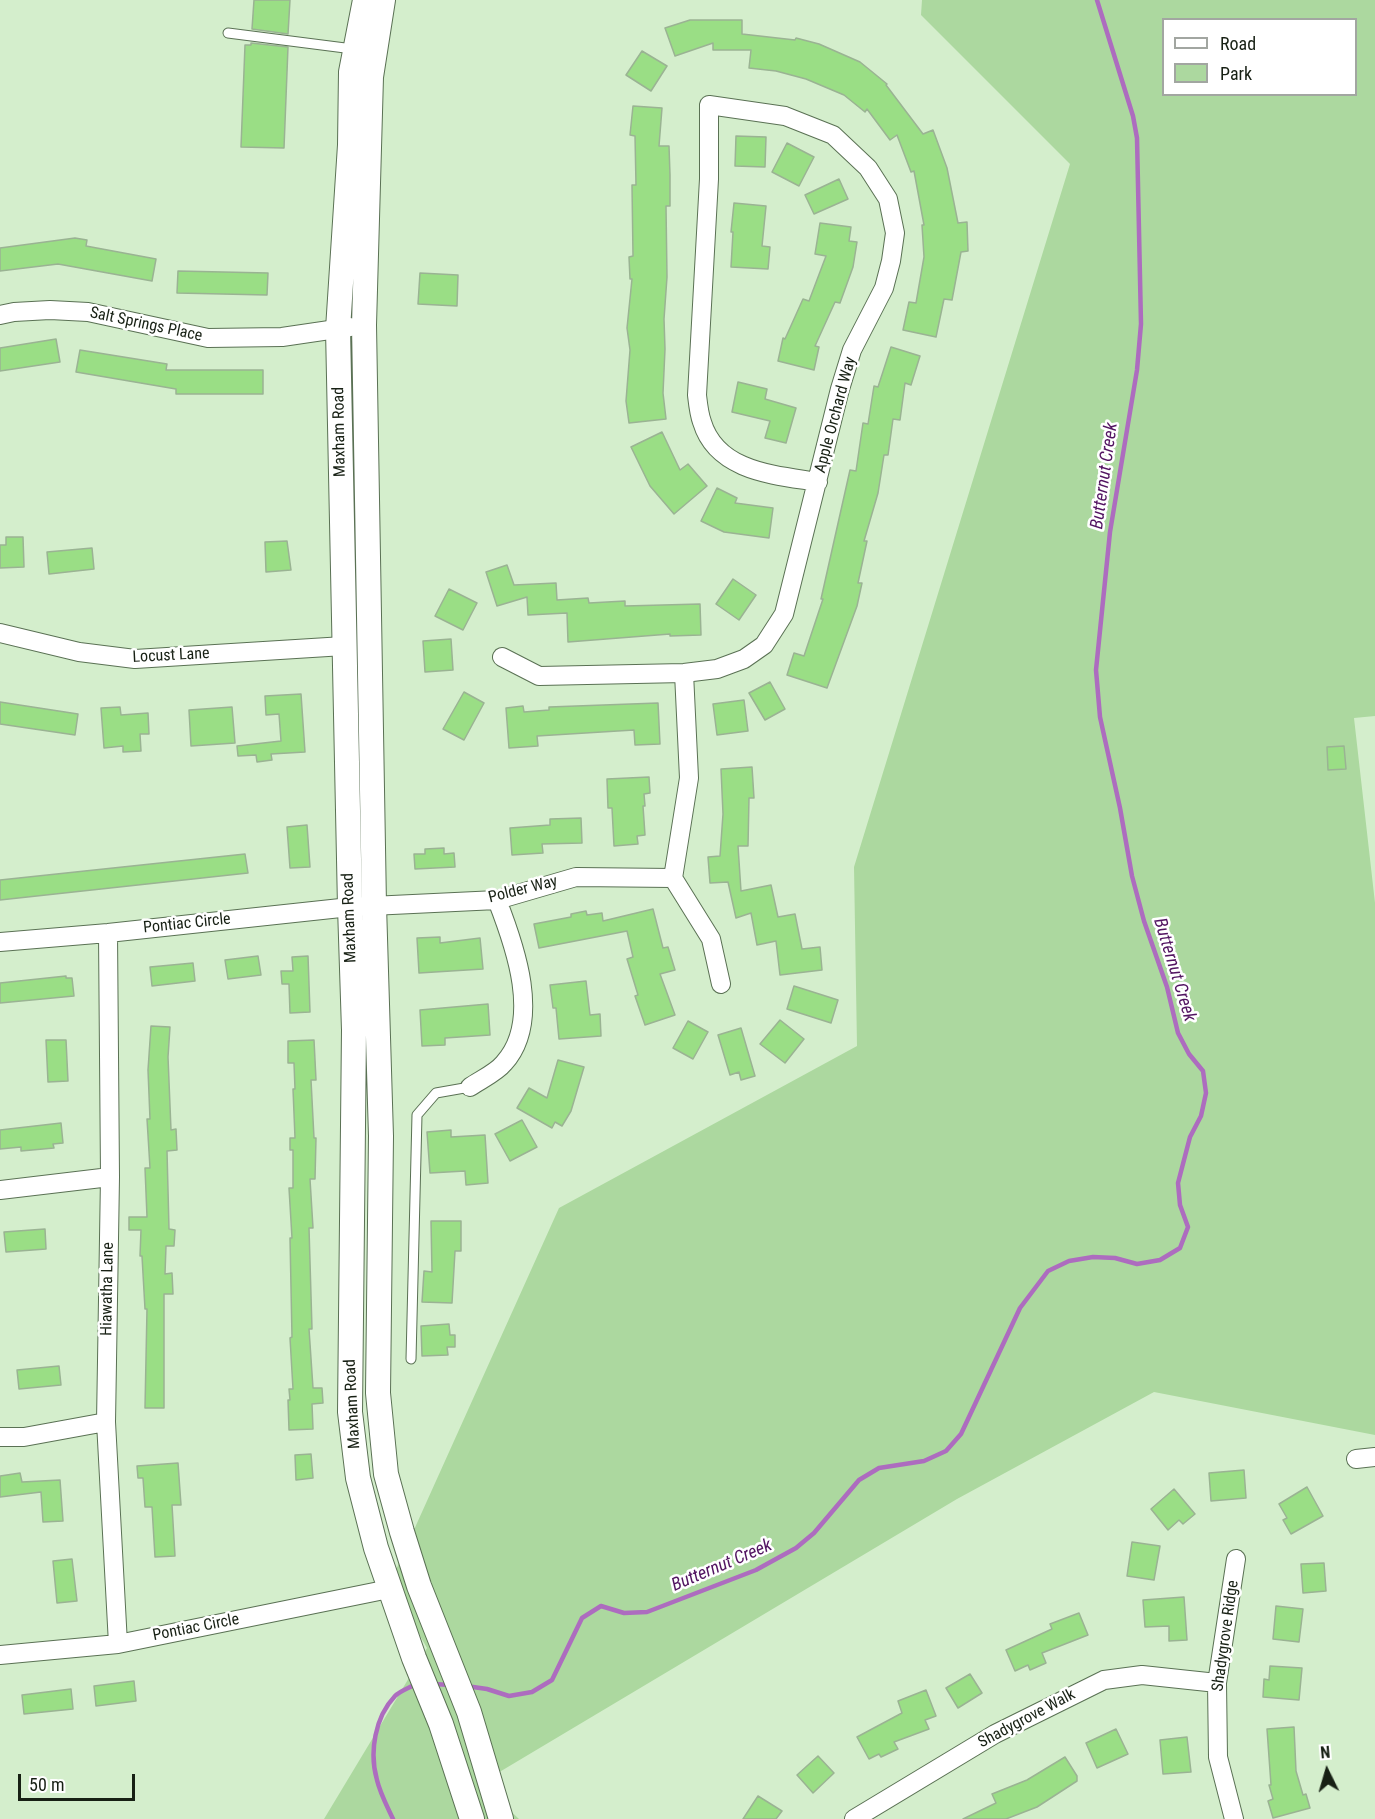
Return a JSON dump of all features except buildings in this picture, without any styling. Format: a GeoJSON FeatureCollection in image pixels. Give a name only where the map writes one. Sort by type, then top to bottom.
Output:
{"type":"FeatureCollection","features":[{"type":"Feature","properties":{"kind":"main road","name":"Maxham Road"},"geometry":{"type":"LineString","coordinates":[[364,0],[351,72],[350,145],[338,329],[354,1030],[350,1412],[358,1478],[376,1548],[414,1658],[459,1773],[472,1819]]}},
{"type":"Feature","properties":{"kind":"main road","name":"Maxham Road"},"geometry":{"type":"LineString","coordinates":[[383,0],[371,76],[364,325],[374,905],[381,1136],[379,1405],[386,1474],[419,1586],[469,1712],[501,1819]]}},
{"type":"Feature","properties":{"kind":"street","name":"Apple Orchard Way"},"geometry":{"type":"LineString","coordinates":[[502,657],[539,676],[684,673],[717,669],[744,659],[764,645],[783,614],[818,482],[840,389],[852,350],[884,288],[895,233],[888,199],[868,168],[833,135],[785,116],[709,105],[709,179],[697,395],[702,423],[713,445],[738,465],[767,474],[818,482]]}},
{"type":"Feature","properties":{"kind":"street","name":"Salt Springs Place"},"geometry":{"type":"LineString","coordinates":[[0,315],[50,310],[88,312],[208,338],[282,337],[364,325]]}},
{"type":"Feature","properties":{"kind":"street","name":"Locust Lane"},"geometry":{"type":"LineString","coordinates":[[0,633],[79,652],[135,659],[344,646]]}},
{"type":"Feature","properties":{"kind":"street"},"geometry":{"type":"LineString","coordinates":[[684,673],[689,778],[673,878],[711,939],[721,984]]}},
{"type":"Feature","properties":{"kind":"street","name":"Polder Way"},"geometry":{"type":"LineString","coordinates":[[374,905],[497,900],[576,877],[673,878]]}},
{"type":"Feature","properties":{"kind":"street"},"geometry":{"type":"LineString","coordinates":[[470,1087],[504,1064],[519,1039],[523,1018],[523,990],[518,964],[497,900]]}},
{"type":"Feature","properties":{"kind":"street","name":"Pontiac Circle"},"geometry":{"type":"LineString","coordinates":[[0,942],[374,905]]}},
{"type":"Feature","properties":{"kind":"street","name":"Hiawatha Lane"},"geometry":{"type":"LineString","coordinates":[[108,933],[110,1177],[106,1422],[118,1644]]}},
{"type":"Feature","properties":{"kind":"street"},"geometry":{"type":"LineString","coordinates":[[0,1190],[110,1177]]}},
{"type":"Feature","properties":{"kind":"street"},"geometry":{"type":"LineString","coordinates":[[0,1437],[24,1437],[106,1422]]}},
{"type":"Feature","properties":{"kind":"street"},"geometry":{"type":"LineString","coordinates":[[1356,1459],[1375,1456]]}},
{"type":"Feature","properties":{"kind":"street","name":"Shadygrove Ridge"},"geometry":{"type":"LineString","coordinates":[[1234,1819],[1218,1757],[1217,1683],[1236,1559]]}},
{"type":"Feature","properties":{"kind":"street","name":"Pontiac Circle"},"geometry":{"type":"LineString","coordinates":[[0,1654],[118,1644],[389,1589]]}},
{"type":"Feature","properties":{"kind":"street","name":"Shadygrove Walk"},"geometry":{"type":"LineString","coordinates":[[854,1819],[995,1734],[1104,1680],[1142,1675],[1217,1683]]}},
{"type":"Feature","properties":{"kind":"lane"},"geometry":{"type":"LineString","coordinates":[[228,33],[356,49]]}},
{"type":"Feature","properties":{"kind":"lane"},"geometry":{"type":"LineString","coordinates":[[411,1359],[417,1115],[436,1093],[470,1087]]}},
{"type":"Feature","properties":{"kind":"green space"},"geometry":{"type":"Polygon","coordinates":[[[922,0],[1375,0],[1375,716],[1354,718],[1375,903],[1375,1435],[1154,1392],[957,1499],[481,1783],[519,1819],[324,1819],[427,1648],[390,1583],[559,1208],[857,1046],[854,867],[1070,164],[921,15],[922,0]]]}},
{"type":"Feature","properties":{"kind":"waterway","name":"Butternut Creek"},"geometry":{"type":"LineString","coordinates":[[466,1686],[487,1689],[509,1696],[532,1692],[552,1680],[582,1618],[601,1606],[624,1613],[647,1612],[756,1570],[796,1548],[814,1533],[859,1480],[879,1468],[924,1461],[946,1451],[961,1434],[1020,1308],[1048,1271],[1069,1261],[1093,1257],[1115,1258],[1137,1264],[1160,1260],[1180,1248],[1188,1227],[1180,1205],[1178,1183],[1190,1137],[1201,1116],[1206,1093],[1203,1071],[1189,1054],[1178,1033],[1167,987],[1144,921],[1132,876],[1100,717],[1096,670],[1110,532],[1137,370],[1141,324],[1137,138],[1133,116],[1097,0]]}},
{"type":"Feature","properties":{"kind":"waterway","name":"Butternut Creek"},"geometry":{"type":"LineString","coordinates":[[393,1819],[380,1790],[375,1769],[376,1735],[378,1724],[388,1704],[397,1694],[416,1684]]}},
{"type":"Feature","properties":{"kind":"waterway","name":"Butternut Creek"},"geometry":{"type":"LineString","coordinates":[[433,1684],[451,1685]]}}]}
